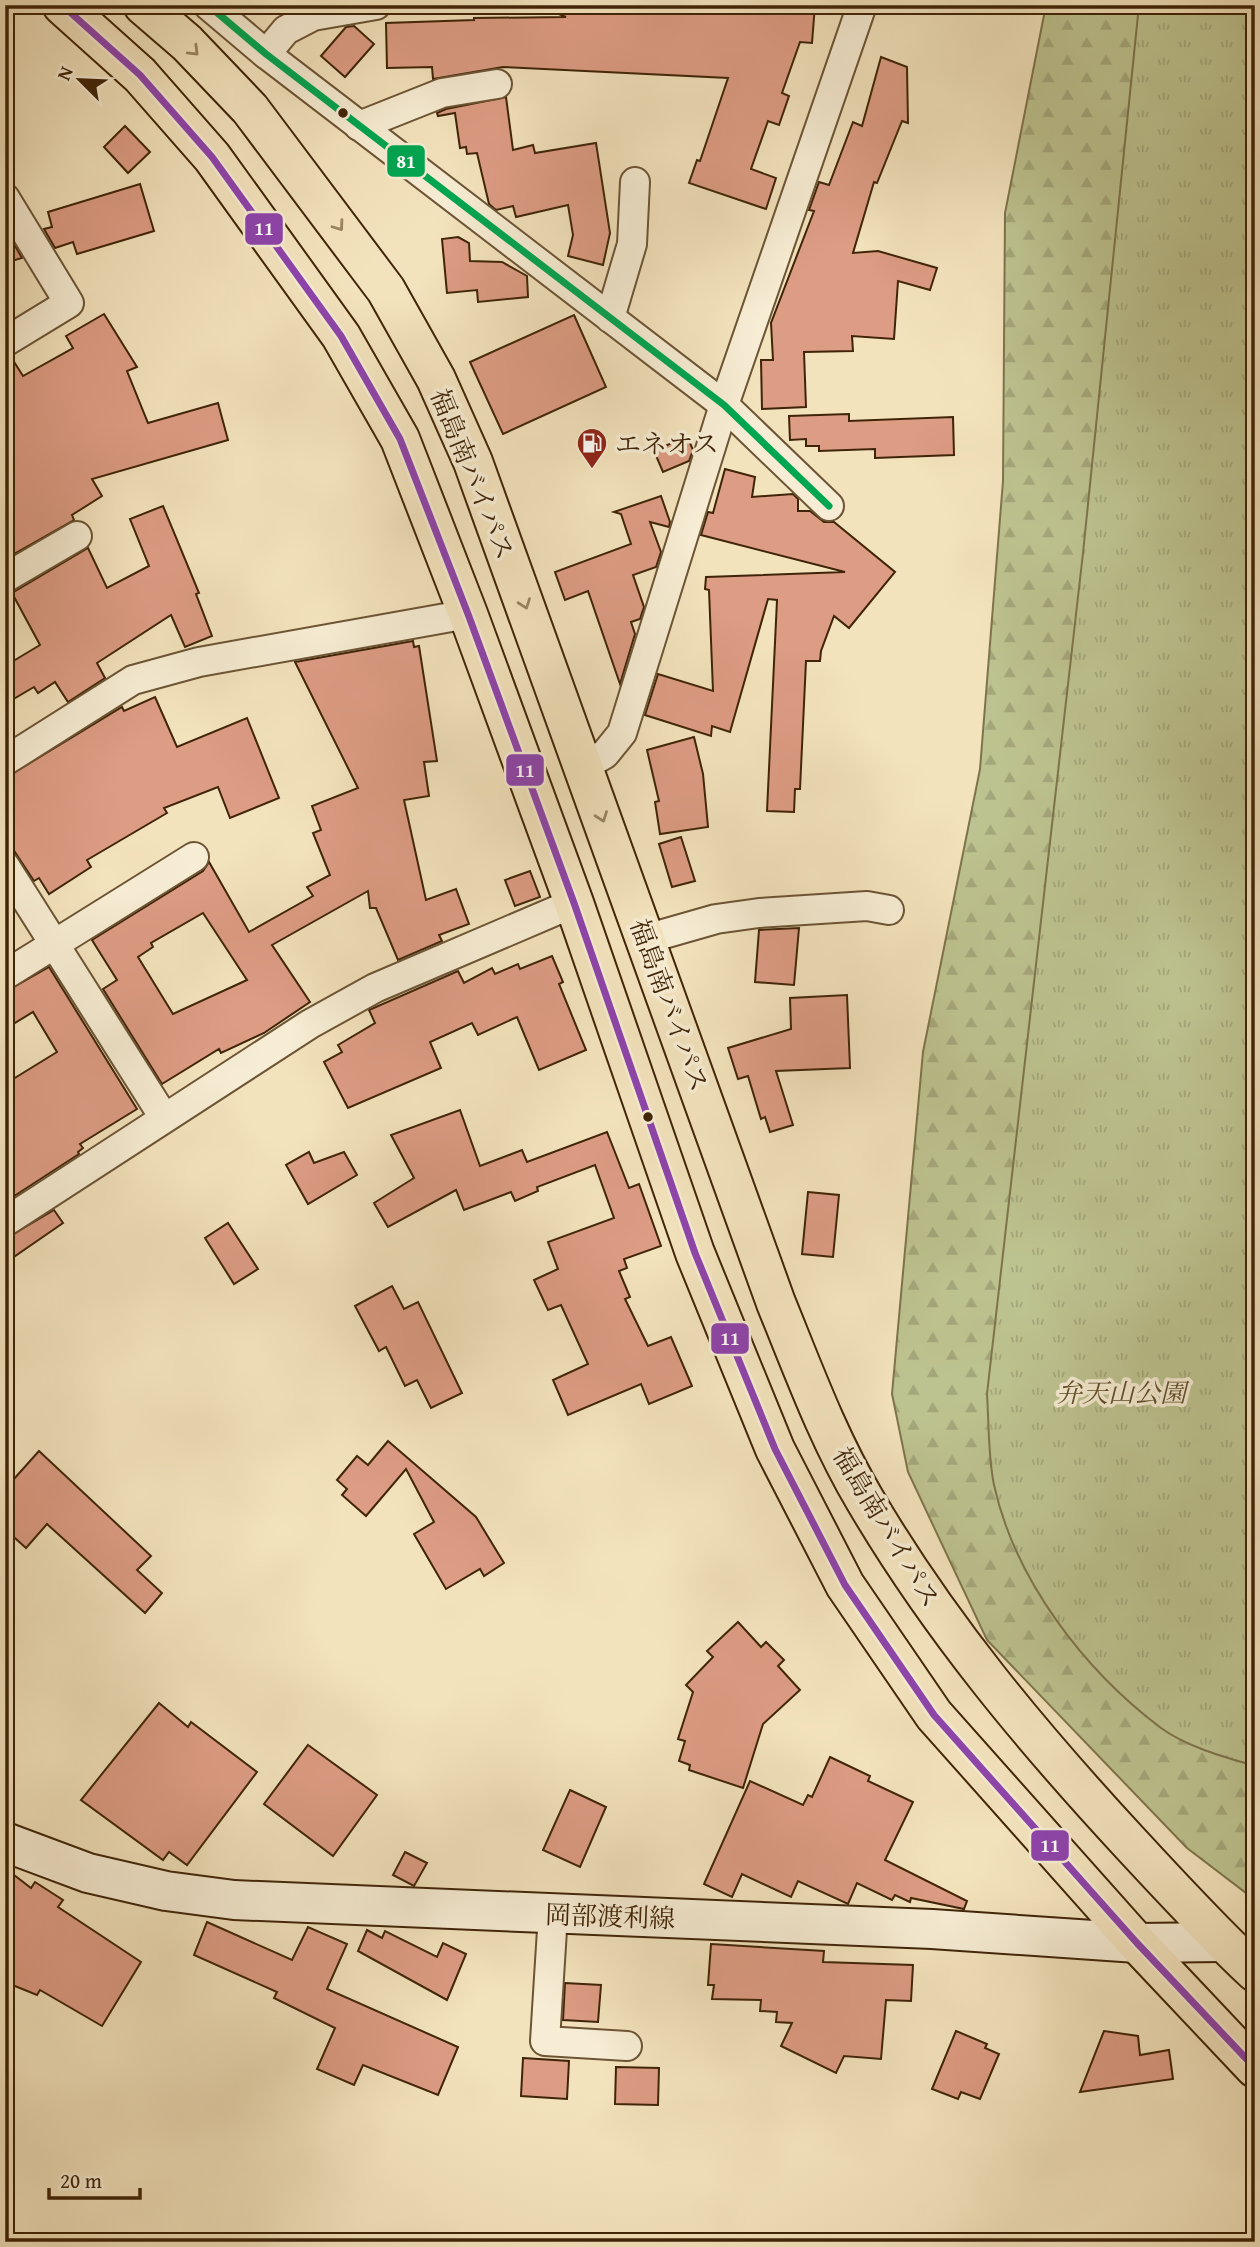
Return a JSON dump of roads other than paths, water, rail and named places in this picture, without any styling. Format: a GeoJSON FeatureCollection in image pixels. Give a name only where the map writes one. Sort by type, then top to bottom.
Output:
{"type":"FeatureCollection","features":[{"type":"Feature","properties":{"kind":"highway","name":"福島南バイパス"},"geometry":{"type":"LineString","coordinates":[[62,5],[140,75],[212,157],[341,336],[400,439],[468,614],[574,903],[695,1252],[775,1449],[845,1585],[934,1714],[1137,1943],[1255,2068]]}},
{"type":"Feature","properties":{"kind":"highway","name":"福島南バイパス"},"geometry":{"type":"LineString","coordinates":[[143,5],[187,43],[250,109],[386,290],[436,379],[473,462],[776,1303],[822,1413],[863,1498],[912,1576],[981,1673],[1055,1762],[1222,1942],[1255,1972]]}},
{"type":"Feature","properties":{"kind":"main road","name":"岡部渡利線"},"geometry":{"type":"LineString","coordinates":[[5,1842],[88,1873],[166,1891],[234,1900],[932,1928],[1137,1943],[1222,1942]]}},
{"type":"Feature","properties":{"kind":"street"},"geometry":{"type":"LineString","coordinates":[[208,5],[265,54],[724,405],[829,506]]}},
{"type":"Feature","properties":{"kind":"street"},"geometry":{"type":"LineString","coordinates":[[265,54],[286,30],[313,16],[376,5]]}},
{"type":"Feature","properties":{"kind":"street"},"geometry":{"type":"LineString","coordinates":[[584,766],[606,754],[622,733],[724,405],[862,5]]}},
{"type":"Feature","properties":{"kind":"street"},"geometry":{"type":"LineString","coordinates":[[359,126],[443,93],[496,83]]}},
{"type":"Feature","properties":{"kind":"street"},"geometry":{"type":"LineString","coordinates":[[610,318],[632,244],[635,182]]}},
{"type":"Feature","properties":{"kind":"street"},"geometry":{"type":"LineString","coordinates":[[5,198],[69,303],[5,342]]}},
{"type":"Feature","properties":{"kind":"street"},"geometry":{"type":"LineString","coordinates":[[5,578],[76,536]]}},
{"type":"Feature","properties":{"kind":"street"},"geometry":{"type":"LineString","coordinates":[[5,761],[133,680],[200,662],[468,614]]}},
{"type":"Feature","properties":{"kind":"street"},"geometry":{"type":"LineString","coordinates":[[5,975],[194,858]]}},
{"type":"Feature","properties":{"kind":"street"},"geometry":{"type":"LineString","coordinates":[[5,866],[163,1116]]}},
{"type":"Feature","properties":{"kind":"street"},"geometry":{"type":"LineString","coordinates":[[5,1222],[163,1116],[310,1024],[375,988],[574,903]]}},
{"type":"Feature","properties":{"kind":"street"},"geometry":{"type":"LineString","coordinates":[[646,939],[716,919],[759,913],[856,906],[889,910]]}},
{"type":"Feature","properties":{"kind":"street"},"geometry":{"type":"LineString","coordinates":[[553,1914],[545,2041],[627,2046]]}},
{"type":"Feature","properties":{"kind":"place","name":"エネオス"},"geometry":{"type":"Point","coordinates":[592,470]}},
{"type":"Feature","properties":{"kind":"park label","name":"弁天山公園"},"geometry":{"type":"Point","coordinates":[1121,1392]}}]}
